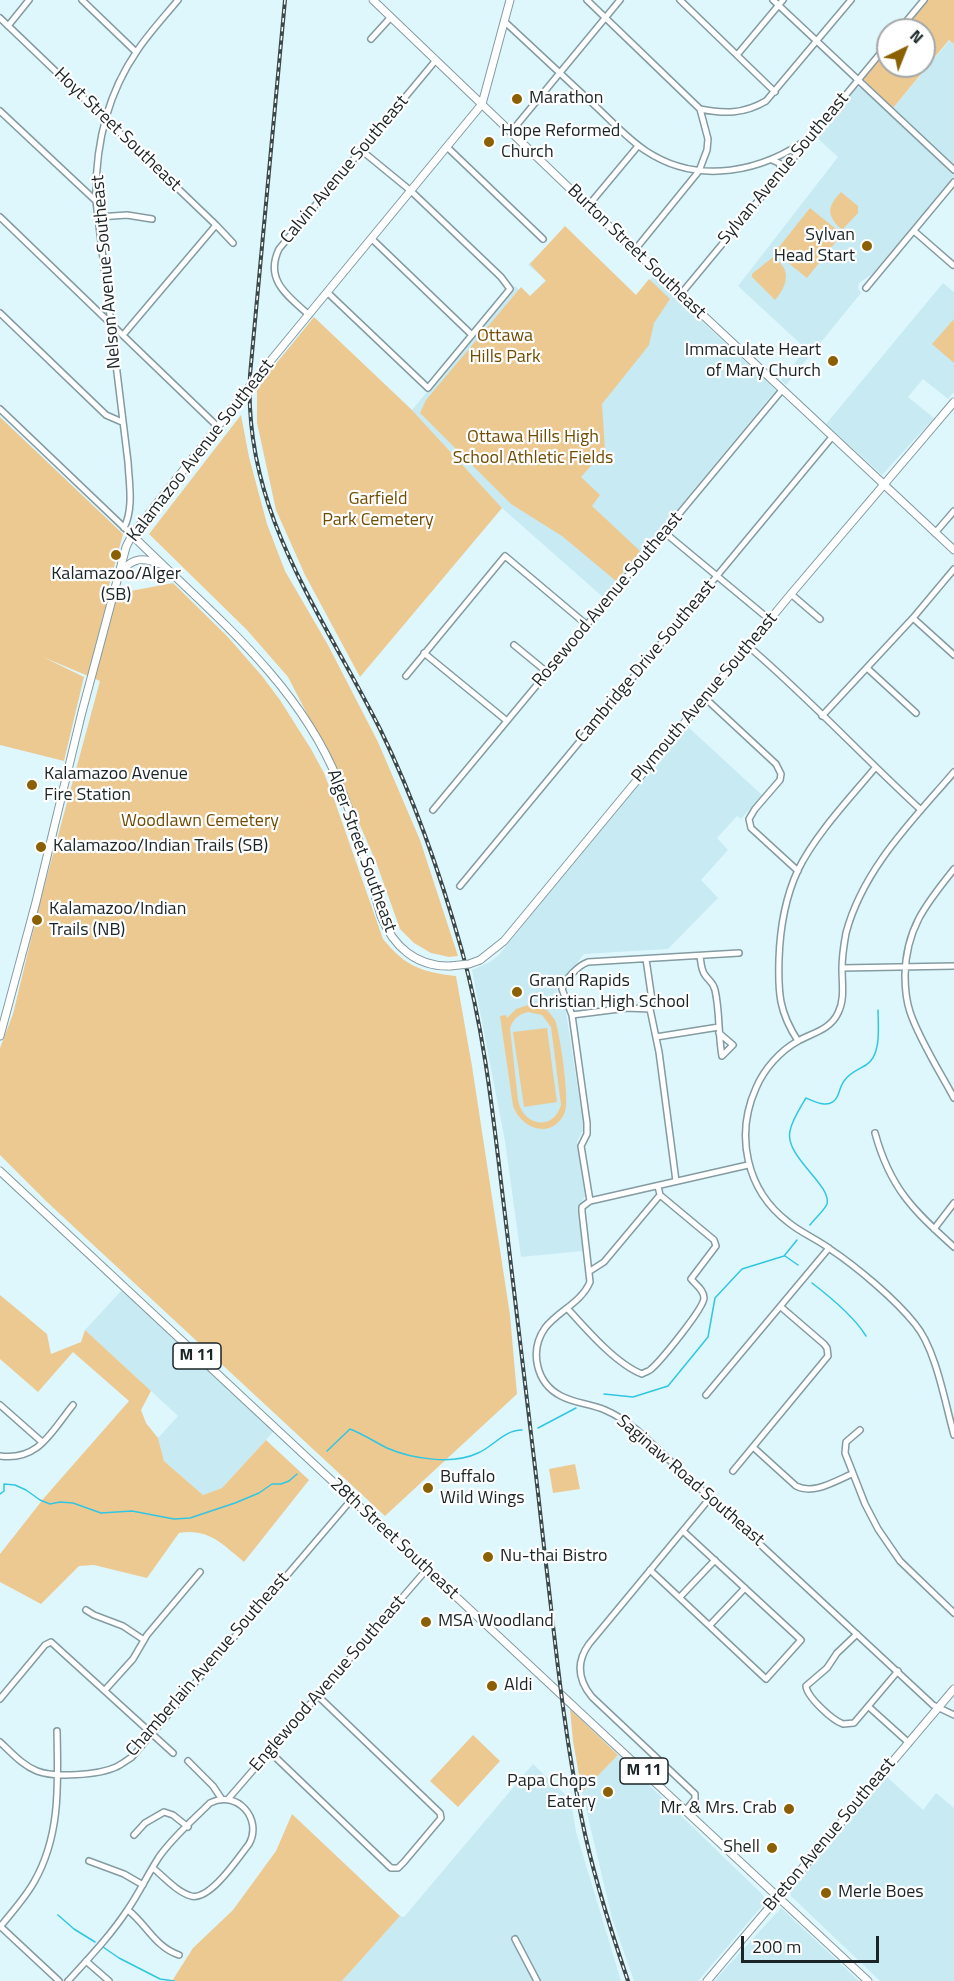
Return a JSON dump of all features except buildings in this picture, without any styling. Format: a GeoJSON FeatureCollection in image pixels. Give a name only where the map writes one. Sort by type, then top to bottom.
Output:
{"type":"FeatureCollection","features":[{"type":"Feature","properties":{"kind":"main road","name":"Burton Street Southeast"},"geometry":{"type":"LineString","coordinates":[[374,0],[680,295],[954,550]]}},
{"type":"Feature","properties":{"kind":"main road","name":"Kalamazoo Avenue Southeast"},"geometry":{"type":"LineString","coordinates":[[0,1036],[82,712],[132,535],[218,426],[482,104],[510,0]]}},
{"type":"Feature","properties":{"kind":"main road","name":"Plymouth Avenue Southeast"},"geometry":{"type":"LineString","coordinates":[[439,966],[464,965],[480,960],[504,941],[791,594],[954,402]]}},
{"type":"Feature","properties":{"kind":"main road","name":"Alger Street Southeast"},"geometry":{"type":"LineString","coordinates":[[132,535],[243,642],[275,678],[323,751],[338,781],[381,916],[390,935],[400,948],[411,956],[439,966]]}},
{"type":"Feature","properties":{"kind":"main road"},"geometry":{"type":"LineString","coordinates":[[120,572],[132,561],[140,559],[148,559],[163,565]]}},
{"type":"Feature","properties":{"kind":"main road","name":"28th Street Southeast"},"geometry":{"type":"LineString","coordinates":[[0,1171],[868,1981]]}},
{"type":"Feature","properties":{"kind":"main road","name":"Breton Avenue Southeast"},"geometry":{"type":"LineString","coordinates":[[707,1981],[954,1689]]}},
{"type":"Feature","properties":{"kind":"street"},"geometry":{"type":"LineString","coordinates":[[8,26],[29,0]]}},
{"type":"Feature","properties":{"kind":"street"},"geometry":{"type":"LineString","coordinates":[[82,0],[136,52]]}},
{"type":"Feature","properties":{"kind":"street","name":"Nelson Avenue Southeast"},"geometry":{"type":"LineString","coordinates":[[124,528],[128,520],[129,484],[96,201],[97,164],[104,119],[121,78],[136,52],[178,0]]}},
{"type":"Feature","properties":{"kind":"street"},"geometry":{"type":"LineString","coordinates":[[587,0],[700,109],[708,139],[707,150],[699,171],[634,251]]}},
{"type":"Feature","properties":{"kind":"street"},"geometry":{"type":"LineString","coordinates":[[512,132],[620,0]]}},
{"type":"Feature","properties":{"kind":"street"},"geometry":{"type":"LineString","coordinates":[[680,0],[775,92]]}},
{"type":"Feature","properties":{"kind":"street"},"geometry":{"type":"LineString","coordinates":[[773,0],[780,3],[816,42],[954,170]]}},
{"type":"Feature","properties":{"kind":"street"},"geometry":{"type":"LineString","coordinates":[[700,109],[735,113],[766,101],[851,0]]}},
{"type":"Feature","properties":{"kind":"street"},"geometry":{"type":"LineString","coordinates":[[909,18],[924,0]]}},
{"type":"Feature","properties":{"kind":"street"},"geometry":{"type":"LineString","coordinates":[[737,55],[780,3]]}},
{"type":"Feature","properties":{"kind":"street"},"geometry":{"type":"LineString","coordinates":[[371,39],[391,17]]}},
{"type":"Feature","properties":{"kind":"street","name":"Hoyt Street Southeast"},"geometry":{"type":"LineString","coordinates":[[0,18],[233,243]]}},
{"type":"Feature","properties":{"kind":"street"},"geometry":{"type":"LineString","coordinates":[[504,21],[638,146],[661,159],[699,171],[739,170],[772,160],[812,136]]}},
{"type":"Feature","properties":{"kind":"street","name":"Sylvan Avenue Southeast"},"geometry":{"type":"LineString","coordinates":[[680,295],[876,58]]}},
{"type":"Feature","properties":{"kind":"street","name":"Calvin Avenue Southeast"},"geometry":{"type":"LineString","coordinates":[[309,315],[279,287],[274,265],[279,249],[436,60]]}},
{"type":"Feature","properties":{"kind":"street"},"geometry":{"type":"LineString","coordinates":[[0,111],[96,201]]}},
{"type":"Feature","properties":{"kind":"street"},"geometry":{"type":"LineString","coordinates":[[588,206],[638,146]]}},
{"type":"Feature","properties":{"kind":"street"},"geometry":{"type":"LineString","coordinates":[[447,147],[543,239]]}},
{"type":"Feature","properties":{"kind":"street"},"geometry":{"type":"LineString","coordinates":[[327,292],[428,388],[510,289],[411,191],[361,150]]}},
{"type":"Feature","properties":{"kind":"street"},"geometry":{"type":"LineString","coordinates":[[772,160],[779,163],[783,172]]}},
{"type":"Feature","properties":{"kind":"street"},"geometry":{"type":"LineString","coordinates":[[866,288],[954,182]]}},
{"type":"Feature","properties":{"kind":"street"},"geometry":{"type":"LineString","coordinates":[[98,217],[127,215],[152,219]]}},
{"type":"Feature","properties":{"kind":"street"},"geometry":{"type":"LineString","coordinates":[[0,217],[218,426]]}},
{"type":"Feature","properties":{"kind":"street"},"geometry":{"type":"LineString","coordinates":[[123,335],[216,225]]}},
{"type":"Feature","properties":{"kind":"street"},"geometry":{"type":"LineString","coordinates":[[914,231],[953,265]]}},
{"type":"Feature","properties":{"kind":"street"},"geometry":{"type":"LineString","coordinates":[[372,239],[472,335]]}},
{"type":"Feature","properties":{"kind":"street"},"geometry":{"type":"LineString","coordinates":[[871,282],[876,288]]}},
{"type":"Feature","properties":{"kind":"street"},"geometry":{"type":"LineString","coordinates":[[0,313],[106,415],[122,422]]}},
{"type":"Feature","properties":{"kind":"street","name":"Rosewood Avenue Southeast"},"geometry":{"type":"LineString","coordinates":[[434,810],[782,390]]}},
{"type":"Feature","properties":{"kind":"street","name":"Alger Street Southeast"},"geometry":{"type":"LineString","coordinates":[[0,409],[132,535]]}},
{"type":"Feature","properties":{"kind":"street","name":"Cambridge Drive Southeast"},"geometry":{"type":"LineString","coordinates":[[460,886],[832,437]]}},
{"type":"Feature","properties":{"kind":"street"},"geometry":{"type":"LineString","coordinates":[[935,533],[954,511]]}},
{"type":"Feature","properties":{"kind":"street"},"geometry":{"type":"LineString","coordinates":[[664,532],[770,620]]}},
{"type":"Feature","properties":{"kind":"street"},"geometry":{"type":"LineString","coordinates":[[406,676],[505,556],[587,625]]}},
{"type":"Feature","properties":{"kind":"street"},"geometry":{"type":"LineString","coordinates":[[822,716],[913,618],[954,569]]}},
{"type":"Feature","properties":{"kind":"street"},"geometry":{"type":"LineString","coordinates":[[791,594],[820,619]]}},
{"type":"Feature","properties":{"kind":"street"},"geometry":{"type":"LineString","coordinates":[[913,618],[954,655]]}},
{"type":"Feature","properties":{"kind":"street"},"geometry":{"type":"LineString","coordinates":[[514,645],[548,673]]}},
{"type":"Feature","properties":{"kind":"street"},"geometry":{"type":"LineString","coordinates":[[748,646],[788,681],[875,768],[921,810]]}},
{"type":"Feature","properties":{"kind":"street"},"geometry":{"type":"LineString","coordinates":[[424,653],[507,721]]}},
{"type":"Feature","properties":{"kind":"street"},"geometry":{"type":"LineString","coordinates":[[867,668],[916,713]]}},
{"type":"Feature","properties":{"kind":"street"},"geometry":{"type":"LineString","coordinates":[[705,698],[776,764],[781,774],[780,780],[754,809],[749,819],[752,828],[798,871]]}},
{"type":"Feature","properties":{"kind":"street"},"geometry":{"type":"LineString","coordinates":[[798,1041],[786,1023],[778,994],[781,927],[789,894],[798,871],[835,816],[875,768]]}},
{"type":"Feature","properties":{"kind":"street"},"geometry":{"type":"LineString","coordinates":[[954,772],[870,874],[858,898],[846,935],[842,968],[843,999],[836,1018],[822,1030],[798,1041],[776,1059],[759,1080],[745,1123],[748,1165],[758,1188],[776,1212],[858,1270],[916,1324],[929,1348],[954,1435]]}},
{"type":"Feature","properties":{"kind":"street"},"geometry":{"type":"LineString","coordinates":[[954,869],[928,901],[918,918],[908,942],[905,966],[909,1011],[954,1098]]}},
{"type":"Feature","properties":{"kind":"street"},"geometry":{"type":"LineString","coordinates":[[590,1201],[581,1146],[587,1134],[587,1123],[572,1015],[562,989],[564,984],[583,964],[739,954]]}},
{"type":"Feature","properties":{"kind":"street"},"geometry":{"type":"LineString","coordinates":[[656,1037],[719,1030],[715,991],[712,982],[704,974],[700,956]]}},
{"type":"Feature","properties":{"kind":"street"},"geometry":{"type":"LineString","coordinates":[[646,959],[676,1181]]}},
{"type":"Feature","properties":{"kind":"street"},"geometry":{"type":"LineString","coordinates":[[842,968],[954,966]]}},
{"type":"Feature","properties":{"kind":"street"},"geometry":{"type":"LineString","coordinates":[[572,1015],[627,1008],[651,1009]]}},
{"type":"Feature","properties":{"kind":"street"},"geometry":{"type":"LineString","coordinates":[[876,1133],[889,1173],[899,1191],[954,1247]]}},
{"type":"Feature","properties":{"kind":"street"},"geometry":{"type":"LineString","coordinates":[[660,1195],[604,1262],[590,1271],[582,1208],[590,1201],[748,1165]]}},
{"type":"Feature","properties":{"kind":"street"},"geometry":{"type":"LineString","coordinates":[[567,1308],[589,1332],[632,1370],[642,1374],[650,1370],[701,1307],[704,1294],[691,1280],[716,1246],[714,1240],[660,1195],[658,1186]]}},
{"type":"Feature","properties":{"kind":"street"},"geometry":{"type":"LineString","coordinates":[[934,1229],[954,1203]]}},
{"type":"Feature","properties":{"kind":"street"},"geometry":{"type":"LineString","coordinates":[[706,1395],[829,1248]]}},
{"type":"Feature","properties":{"kind":"street","name":"Saginaw Road Southeast"},"geometry":{"type":"LineString","coordinates":[[590,1271],[590,1282],[586,1291],[547,1326],[538,1342],[537,1367],[546,1384],[565,1398],[591,1404],[623,1420],[938,1708],[954,1715]]}},
{"type":"Feature","properties":{"kind":"street"},"geometry":{"type":"LineString","coordinates":[[733,1471],[828,1356],[824,1344],[781,1307]]}},
{"type":"Feature","properties":{"kind":"street"},"geometry":{"type":"LineString","coordinates":[[0,1404],[42,1442]]}},
{"type":"Feature","properties":{"kind":"street"},"geometry":{"type":"LineString","coordinates":[[0,1456],[18,1457],[36,1449],[73,1405]]}},
{"type":"Feature","properties":{"kind":"street"},"geometry":{"type":"LineString","coordinates":[[860,1430],[844,1447],[864,1504],[900,1561],[954,1613]]}},
{"type":"Feature","properties":{"kind":"street"},"geometry":{"type":"LineString","coordinates":[[753,1447],[796,1486],[804,1490],[813,1490],[852,1474]]}},
{"type":"Feature","properties":{"kind":"street"},"geometry":{"type":"LineString","coordinates":[[685,1810],[695,1799],[695,1794],[592,1697],[584,1687],[580,1676],[580,1664],[584,1650],[710,1498]]}},
{"type":"Feature","properties":{"kind":"street","name":"Chamberlain Avenue Southeast"},"geometry":{"type":"LineString","coordinates":[[58,1775],[100,1772],[115,1768],[132,1757],[352,1499]]}},
{"type":"Feature","properties":{"kind":"street"},"geometry":{"type":"LineString","coordinates":[[650,1570],[766,1679],[801,1640],[683,1531]]}},
{"type":"Feature","properties":{"kind":"street"},"geometry":{"type":"LineString","coordinates":[[680,1597],[715,1560]]}},
{"type":"Feature","properties":{"kind":"street","name":"Englewood Avenue Southeast"},"geometry":{"type":"LineString","coordinates":[[229,1798],[427,1569]]}},
{"type":"Feature","properties":{"kind":"street"},"geometry":{"type":"LineString","coordinates":[[105,1690],[133,1659],[144,1640],[200,1572]]}},
{"type":"Feature","properties":{"kind":"street"},"geometry":{"type":"LineString","coordinates":[[710,1625],[745,1588]]}},
{"type":"Feature","properties":{"kind":"street"},"geometry":{"type":"LineString","coordinates":[[86,1610],[123,1626],[144,1640]]}},
{"type":"Feature","properties":{"kind":"street"},"geometry":{"type":"LineString","coordinates":[[857,1634],[837,1653],[827,1668],[806,1686],[808,1694],[837,1721],[849,1725],[859,1718],[898,1671]]}},
{"type":"Feature","properties":{"kind":"street"},"geometry":{"type":"LineString","coordinates":[[0,1699],[45,1645],[51,1642],[173,1753]]}},
{"type":"Feature","properties":{"kind":"street"},"geometry":{"type":"LineString","coordinates":[[270,1752],[391,1868],[398,1868],[404,1862],[438,1822],[441,1815],[318,1696]]}},
{"type":"Feature","properties":{"kind":"street"},"geometry":{"type":"LineString","coordinates":[[869,1707],[909,1743]]}},
{"type":"Feature","properties":{"kind":"street"},"geometry":{"type":"LineString","coordinates":[[57,1731],[59,1791],[54,1828],[44,1860],[33,1883],[0,1926],[61,1981],[100,1940],[108,1936]]}},
{"type":"Feature","properties":{"kind":"street"},"geometry":{"type":"LineString","coordinates":[[0,1742],[28,1766],[48,1774],[58,1775]]}},
{"type":"Feature","properties":{"kind":"street"},"geometry":{"type":"LineString","coordinates":[[188,1761],[213,1786],[221,1798]]}},
{"type":"Feature","properties":{"kind":"street"},"geometry":{"type":"LineString","coordinates":[[68,1981],[128,1910],[160,1856],[210,1803],[221,1798],[229,1798],[247,1812],[254,1828],[254,1836],[207,1894],[193,1896],[184,1892],[153,1868]]}},
{"type":"Feature","properties":{"kind":"street"},"geometry":{"type":"LineString","coordinates":[[134,1836],[145,1823],[164,1812],[188,1827]]}},
{"type":"Feature","properties":{"kind":"street"},"geometry":{"type":"LineString","coordinates":[[89,1861],[124,1874],[143,1885]]}},
{"type":"Feature","properties":{"kind":"street"},"geometry":{"type":"LineString","coordinates":[[128,1910],[158,1943],[169,1952],[180,1955]]}},
{"type":"Feature","properties":{"kind":"street"},"geometry":{"type":"LineString","coordinates":[[515,1939],[537,1981]]}},
{"type":"Feature","properties":{"kind":"street"},"geometry":{"type":"LineString","coordinates":[[86,1961],[109,1981]]}},
{"type":"Feature","properties":{"kind":"shaded area"},"geometry":{"type":"Polygon","coordinates":[[[950,40],[954,44],[954,165],[893,108],[918,78],[936,78],[936,57],[950,40]]]}},
{"type":"Feature","properties":{"kind":"shaded area"},"geometry":{"type":"Polygon","coordinates":[[[856,87],[862,88],[954,176],[872,274],[859,283],[858,288],[861,293],[786,385],[781,380],[806,349],[738,286],[838,157],[815,136],[856,87]]]}},
{"type":"Feature","properties":{"kind":"shaded area"},"geometry":{"type":"Polygon","coordinates":[[[565,228],[635,296],[653,276],[776,390],[604,598],[502,508],[412,410],[515,286],[528,298],[546,280],[528,265],[565,228]]]}},
{"type":"Feature","properties":{"kind":"shaded area"},"geometry":{"type":"Polygon","coordinates":[[[943,283],[954,292],[954,392],[948,399],[923,379],[908,397],[934,418],[882,475],[826,424],[943,283]]]}},
{"type":"Feature","properties":{"kind":"shaded area","name":"Grand Rapids Christian High School"},"geometry":{"type":"Polygon","coordinates":[[[687,726],[762,795],[741,819],[737,816],[717,838],[728,850],[701,880],[718,898],[668,949],[584,954],[559,986],[557,991],[565,1006],[584,1129],[577,1141],[585,1196],[578,1210],[583,1251],[521,1257],[505,1141],[472,970],[499,955],[616,809],[687,726]]]}},
{"type":"Feature","properties":{"kind":"shaded area"},"geometry":{"type":"Polygon","coordinates":[[[122,1290],[274,1431],[222,1488],[203,1495],[164,1461],[158,1438],[178,1416],[85,1330],[122,1290]]]}},
{"type":"Feature","properties":{"kind":"shaded area"},"geometry":{"type":"Polygon","coordinates":[[[618,1755],[764,1898],[762,1906],[698,1981],[634,1981],[612,1918],[582,1792],[618,1755]]]}},
{"type":"Feature","properties":{"kind":"shaded area"},"geometry":{"type":"Polygon","coordinates":[[[533,1764],[571,1800],[576,1832],[621,1981],[342,1981],[400,1916],[404,1917],[533,1764]]]}},
{"type":"Feature","properties":{"kind":"shaded area"},"geometry":{"type":"Polygon","coordinates":[[[886,1776],[923,1810],[936,1793],[954,1808],[954,1981],[880,1981],[791,1896],[792,1888],[886,1776]]]}},
{"type":"Feature","properties":{"kind":"shaded area"},"geometry":{"type":"Polygon","coordinates":[[[781,1908],[859,1981],[714,1981],[781,1908]]]}},
{"type":"Feature","properties":{"kind":"green space"},"geometry":{"type":"Polygon","coordinates":[[[925,0],[954,0],[954,44],[949,40],[936,56],[936,18],[911,18],[925,0]]]}},
{"type":"Feature","properties":{"kind":"green space"},"geometry":{"type":"Polygon","coordinates":[[[876,62],[876,78],[918,78],[893,108],[863,79],[876,62]]]}},
{"type":"Feature","properties":{"kind":"green space"},"geometry":{"type":"Polygon","coordinates":[[[841,192],[858,206],[858,213],[842,230],[833,220],[830,211],[833,202],[841,192]]]}},
{"type":"Feature","properties":{"kind":"green space"},"geometry":{"type":"Polygon","coordinates":[[[810,208],[842,234],[807,278],[775,252],[810,208]]]}},
{"type":"Feature","properties":{"kind":"green space","name":"Ottawa Hills High School Athletic Fields"},"geometry":{"type":"Polygon","coordinates":[[[565,226],[636,295],[649,279],[670,299],[654,323],[649,345],[602,404],[605,450],[581,477],[600,495],[592,506],[640,551],[616,581],[562,536],[511,504],[420,413],[426,400],[521,287],[530,296],[546,281],[530,264],[565,226]]]}},
{"type":"Feature","properties":{"kind":"green space"},"geometry":{"type":"Polygon","coordinates":[[[773,257],[783,267],[786,277],[783,289],[775,300],[752,277],[752,274],[773,257]]]}},
{"type":"Feature","properties":{"kind":"green space","name":"Garfield Park Cemetery"},"geometry":{"type":"Polygon","coordinates":[[[314,317],[412,410],[502,508],[360,677],[305,575],[276,510],[257,423],[257,387],[314,317]]]}},
{"type":"Feature","properties":{"kind":"green space"},"geometry":{"type":"Polygon","coordinates":[[[954,319],[954,363],[932,344],[954,319]]]}},
{"type":"Feature","properties":{"kind":"green space"},"geometry":{"type":"Polygon","coordinates":[[[241,415],[249,457],[267,524],[285,571],[328,645],[378,742],[420,840],[458,956],[449,957],[431,953],[414,943],[400,929],[376,862],[335,768],[288,677],[247,630],[149,534],[241,415]]]}},
{"type":"Feature","properties":{"kind":"green space","name":"Woodlawn Cemetery"},"geometry":{"type":"Polygon","coordinates":[[[0,417],[123,534],[108,589],[125,592],[173,583],[227,636],[262,676],[280,700],[324,773],[383,939],[407,962],[424,970],[456,976],[510,1315],[517,1394],[385,1516],[46,1201],[0,1155],[0,1048],[13,1014],[40,902],[100,681],[43,657],[84,677],[64,761],[0,745],[0,417]]]}},
{"type":"Feature","properties":{"kind":"green space"},"geometry":{"type":"Polygon","coordinates":[[[528,1005],[547,1010],[555,1020],[557,1027],[564,1067],[566,1105],[560,1121],[546,1129],[530,1126],[517,1114],[513,1106],[500,1016],[506,1015],[507,1018],[516,1009],[528,1005]],[[528,1012],[522,1014],[510,1028],[518,1100],[526,1116],[538,1122],[552,1119],[561,1105],[551,1027],[542,1015],[528,1012]]]}},
{"type":"Feature","properties":{"kind":"green space"},"geometry":{"type":"Polygon","coordinates":[[[547,1028],[557,1102],[524,1107],[513,1032],[547,1028]]]}},
{"type":"Feature","properties":{"kind":"green space"},"geometry":{"type":"Polygon","coordinates":[[[0,1295],[47,1334],[51,1354],[81,1342],[85,1330],[151,1391],[141,1410],[146,1423],[158,1438],[164,1461],[203,1495],[222,1488],[266,1440],[309,1480],[244,1562],[215,1539],[190,1532],[179,1533],[147,1578],[94,1565],[79,1566],[41,1604],[0,1582],[0,1554],[44,1498],[129,1401],[73,1352],[38,1392],[0,1359],[0,1295]]]}},
{"type":"Feature","properties":{"kind":"green space"},"geometry":{"type":"Polygon","coordinates":[[[575,1464],[580,1489],[553,1493],[549,1469],[575,1464]]]}},
{"type":"Feature","properties":{"kind":"green space"},"geometry":{"type":"Polygon","coordinates":[[[570,1709],[618,1755],[582,1792],[573,1741],[570,1709]]]}},
{"type":"Feature","properties":{"kind":"green space"},"geometry":{"type":"Polygon","coordinates":[[[473,1735],[500,1761],[458,1807],[430,1781],[473,1735]]]}},
{"type":"Feature","properties":{"kind":"green space"},"geometry":{"type":"Polygon","coordinates":[[[292,1814],[400,1916],[342,1981],[172,1981],[193,1948],[233,1910],[276,1851],[292,1814]]]}},
{"type":"Feature","properties":{"kind":"waterway"},"geometry":{"type":"LineString","coordinates":[[810,1225],[826,1207],[827,1196],[794,1150],[790,1141],[791,1127],[806,1098],[824,1104],[832,1102],[846,1078],[871,1060],[878,1040],[878,1010]]}},
{"type":"Feature","properties":{"kind":"waterway"},"geometry":{"type":"LineString","coordinates":[[604,1394],[633,1397],[668,1386],[708,1337],[715,1298],[742,1269],[784,1256],[797,1240]]}},
{"type":"Feature","properties":{"kind":"waterway"},"geometry":{"type":"LineString","coordinates":[[785,1256],[798,1265]]}},
{"type":"Feature","properties":{"kind":"waterway"},"geometry":{"type":"LineString","coordinates":[[812,1283],[849,1315],[866,1336]]}},
{"type":"Feature","properties":{"kind":"waterway"},"geometry":{"type":"LineString","coordinates":[[538,1428],[576,1408]]}},
{"type":"Feature","properties":{"kind":"waterway"},"geometry":{"type":"LineString","coordinates":[[327,1451],[350,1429],[397,1452],[420,1458],[457,1459],[478,1453],[504,1435],[522,1430]]}},
{"type":"Feature","properties":{"kind":"waterway"},"geometry":{"type":"LineString","coordinates":[[0,1494],[4,1491],[4,1484],[15,1485],[50,1504],[73,1503],[101,1513],[132,1511],[174,1519],[190,1518],[235,1503],[259,1493],[272,1484],[289,1481],[297,1474]]}},
{"type":"Feature","properties":{"kind":"waterway"},"geometry":{"type":"LineString","coordinates":[[58,1915],[74,1929],[95,1942]]}},
{"type":"Feature","properties":{"kind":"waterway"},"geometry":{"type":"LineString","coordinates":[[103,1947],[160,1979],[174,1981]]}},
{"type":"Feature","properties":{"kind":"railway"},"geometry":{"type":"LineString","coordinates":[[285,0],[250,375],[251,425],[259,473],[273,518],[291,561],[381,731],[405,784],[436,867],[470,983],[493,1115],[570,1752],[591,1861],[628,1981]]}},
{"type":"Feature","properties":{"kind":"place","name":"Marathon"},"geometry":{"type":"Point","coordinates":[517,99]}},
{"type":"Feature","properties":{"kind":"place","name":"Hope Reformed Church"},"geometry":{"type":"Point","coordinates":[489,142]}},
{"type":"Feature","properties":{"kind":"place","name":"Sylvan Head Start"},"geometry":{"type":"Point","coordinates":[867,246]}},
{"type":"Feature","properties":{"kind":"place","name":"Immaculate Heart of Mary Church"},"geometry":{"type":"Point","coordinates":[833,361]}},
{"type":"Feature","properties":{"kind":"place","name":"Kalamazoo/Alger (SB)"},"geometry":{"type":"Point","coordinates":[116,555]}},
{"type":"Feature","properties":{"kind":"place","name":"Kalamazoo Avenue Fire Station"},"geometry":{"type":"Point","coordinates":[32,785]}},
{"type":"Feature","properties":{"kind":"place","name":"Kalamazoo/Indian Trails (SB)"},"geometry":{"type":"Point","coordinates":[41,847]}},
{"type":"Feature","properties":{"kind":"place","name":"Kalamazoo/Indian Trails (NB)"},"geometry":{"type":"Point","coordinates":[37,920]}},
{"type":"Feature","properties":{"kind":"place","name":"Grand Rapids Christian High School"},"geometry":{"type":"Point","coordinates":[517,992]}},
{"type":"Feature","properties":{"kind":"place","name":"Buffalo Wild Wings"},"geometry":{"type":"Point","coordinates":[428,1488]}},
{"type":"Feature","properties":{"kind":"place","name":"Nu-thai Bistro"},"geometry":{"type":"Point","coordinates":[488,1557]}},
{"type":"Feature","properties":{"kind":"place","name":"MSA Woodland"},"geometry":{"type":"Point","coordinates":[426,1622]}},
{"type":"Feature","properties":{"kind":"place","name":"Aldi"},"geometry":{"type":"Point","coordinates":[492,1686]}},
{"type":"Feature","properties":{"kind":"place","name":"Papa Chops Eatery"},"geometry":{"type":"Point","coordinates":[608,1792]}},
{"type":"Feature","properties":{"kind":"place","name":"Mr. & Mrs. Crab"},"geometry":{"type":"Point","coordinates":[789,1809]}},
{"type":"Feature","properties":{"kind":"place","name":"Shell"},"geometry":{"type":"Point","coordinates":[772,1848]}},
{"type":"Feature","properties":{"kind":"place","name":"Merle Boes"},"geometry":{"type":"Point","coordinates":[826,1893]}},
{"type":"Feature","properties":{"kind":"park label","name":"Ottawa Hills Park"},"geometry":{"type":"Point","coordinates":[505,347]}}]}
